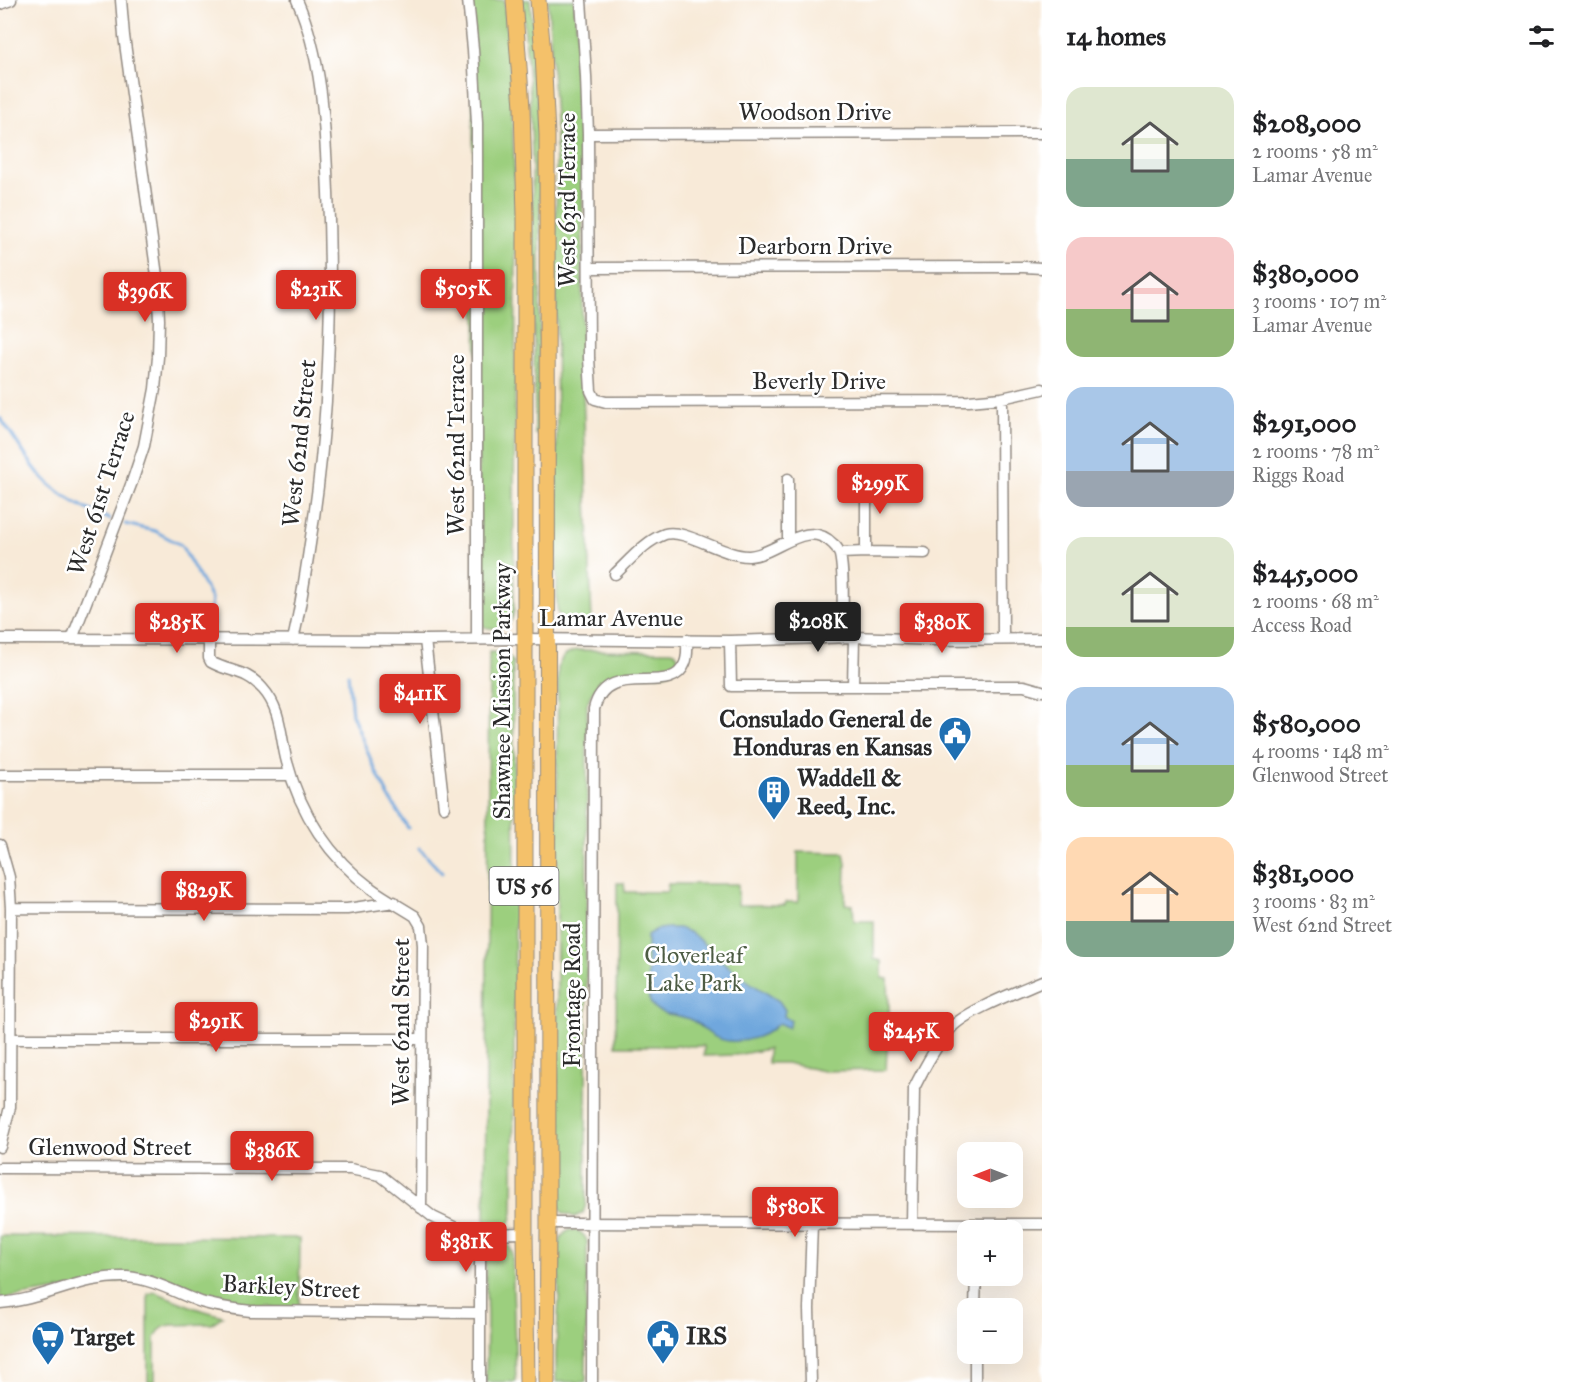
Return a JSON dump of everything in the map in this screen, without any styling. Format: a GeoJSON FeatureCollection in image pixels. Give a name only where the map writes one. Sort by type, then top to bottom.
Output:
{"type":"FeatureCollection","features":[{"type":"Feature","properties":{"kind":"highway","name":"Shawnee Mission Parkway"},"geometry":{"type":"LineString","coordinates":[[514,0],[524,163],[527,1382]]}},
{"type":"Feature","properties":{"kind":"highway","name":"Shawnee Mission Parkway"},"geometry":{"type":"LineString","coordinates":[[538,0],[547,135],[547,1382]]}},
{"type":"Feature","properties":{"kind":"highway"},"geometry":{"type":"LineString","coordinates":[[525,1196],[539,1218],[548,1223]]}},
{"type":"Feature","properties":{"kind":"highway"},"geometry":{"type":"LineString","coordinates":[[525,1233],[548,1261]]}},
{"type":"Feature","properties":{"kind":"street"},"geometry":{"type":"LineString","coordinates":[[0,4],[11,0]]}},
{"type":"Feature","properties":{"kind":"street","name":"West 61st Terrace"},"geometry":{"type":"LineString","coordinates":[[72,639],[144,446],[152,407],[158,357],[157,276],[121,0]]}},
{"type":"Feature","properties":{"kind":"street","name":"West 62nd Street"},"geometry":{"type":"LineString","coordinates":[[293,640],[318,494],[326,416],[330,314],[330,246],[322,104],[311,43],[297,0]]}},
{"type":"Feature","properties":{"kind":"street","name":"West 62nd Terrace"},"geometry":{"type":"LineString","coordinates":[[468,0],[477,134],[477,639]]}},
{"type":"Feature","properties":{"kind":"street","name":"West 63rd Terrace"},"geometry":{"type":"LineString","coordinates":[[581,0],[588,134],[589,358],[591,391],[595,399]]}},
{"type":"Feature","properties":{"kind":"street","name":"Woodson Drive"},"geometry":{"type":"LineString","coordinates":[[588,134],[1042,133]]}},
{"type":"Feature","properties":{"kind":"street","name":"Dearborn Drive"},"geometry":{"type":"LineString","coordinates":[[589,268],[1042,268]]}},
{"type":"Feature","properties":{"kind":"street","name":"Beverly Drive"},"geometry":{"type":"LineString","coordinates":[[595,399],[606,402],[957,401],[1002,398],[1042,389]]}},
{"type":"Feature","properties":{"kind":"street"},"geometry":{"type":"LineString","coordinates":[[1002,398],[1003,639]]}},
{"type":"Feature","properties":{"kind":"street"},"geometry":{"type":"LineString","coordinates":[[866,478],[866,552]]}},
{"type":"Feature","properties":{"kind":"street"},"geometry":{"type":"LineString","coordinates":[[788,479],[788,540]]}},
{"type":"Feature","properties":{"kind":"street"},"geometry":{"type":"LineString","coordinates":[[615,574],[648,543],[667,533],[681,535],[729,552],[748,556],[763,554],[800,536],[813,535],[826,538],[835,545],[840,553],[842,638]]}},
{"type":"Feature","properties":{"kind":"street"},"geometry":{"type":"LineString","coordinates":[[840,553],[924,553]]}},
{"type":"Feature","properties":{"kind":"street","name":"Lamar Avenue"},"geometry":{"type":"LineString","coordinates":[[0,639],[730,641],[842,638],[1042,639]]}},
{"type":"Feature","properties":{"kind":"street"},"geometry":{"type":"LineString","coordinates":[[853,686],[854,638]]}},
{"type":"Feature","properties":{"kind":"street","name":"West 62nd Street"},"geometry":{"type":"LineString","coordinates":[[209,640],[211,662],[236,670],[248,677],[262,687],[272,700],[278,713],[290,775],[309,818],[329,848],[363,881],[415,916],[421,926],[423,945],[421,1208]]}},
{"type":"Feature","properties":{"kind":"street"},"geometry":{"type":"LineString","coordinates":[[425,640],[444,807]]}},
{"type":"Feature","properties":{"kind":"street","name":"Frontage Road"},"geometry":{"type":"LineString","coordinates":[[592,1382],[594,709],[596,699],[613,683],[624,680],[673,677],[686,662],[687,640]]}},
{"type":"Feature","properties":{"kind":"street"},"geometry":{"type":"LineString","coordinates":[[730,641],[731,686],[1024,686],[1042,692]]}},
{"type":"Feature","properties":{"kind":"street"},"geometry":{"type":"LineString","coordinates":[[0,775],[290,775]]}},
{"type":"Feature","properties":{"kind":"street"},"geometry":{"type":"LineString","coordinates":[[0,845],[9,878],[11,908],[9,1111],[0,1147]]}},
{"type":"Feature","properties":{"kind":"street"},"geometry":{"type":"LineString","coordinates":[[11,908],[347,909],[394,902]]}},
{"type":"Feature","properties":{"kind":"street"},"geometry":{"type":"LineString","coordinates":[[912,1224],[914,1088],[920,1075],[952,1027],[972,1013],[1042,981]]}},
{"type":"Feature","properties":{"kind":"street"},"geometry":{"type":"LineString","coordinates":[[10,1039],[422,1039]]}},
{"type":"Feature","properties":{"kind":"street","name":"Glenwood Street"},"geometry":{"type":"LineString","coordinates":[[0,1168],[350,1169],[380,1175],[433,1218],[465,1231],[480,1234],[525,1233]]}},
{"type":"Feature","properties":{"kind":"street"},"geometry":{"type":"LineString","coordinates":[[548,1223],[957,1226]]}},
{"type":"Feature","properties":{"kind":"street"},"geometry":{"type":"LineString","coordinates":[[811,1382],[809,1309],[812,1224]]}},
{"type":"Feature","properties":{"kind":"street"},"geometry":{"type":"LineString","coordinates":[[1023,1225],[1042,1224]]}},
{"type":"Feature","properties":{"kind":"street"},"geometry":{"type":"LineString","coordinates":[[480,1234],[480,1382]]}},
{"type":"Feature","properties":{"kind":"street","name":"Barkley Street"},"geometry":{"type":"LineString","coordinates":[[0,1303],[35,1297],[86,1281],[122,1277],[149,1281],[213,1306],[251,1311],[480,1313]]}},
{"type":"Feature","properties":{"kind":"street"},"geometry":{"type":"LineString","coordinates":[[975,1364],[975,1382]]}},
{"type":"Feature","properties":{"kind":"green space"},"geometry":{"type":"Polygon","coordinates":[[[471,0],[504,0],[514,152],[516,305],[514,610],[510,622],[503,627],[495,628],[481,625],[471,0]]]}},
{"type":"Feature","properties":{"kind":"green space"},"geometry":{"type":"Polygon","coordinates":[[[522,0],[530,0],[538,108],[539,434],[535,434],[530,95],[522,0]]]}},
{"type":"Feature","properties":{"kind":"green space"},"geometry":{"type":"Polygon","coordinates":[[[548,0],[574,0],[578,42],[582,168],[582,337],[592,624],[567,623],[558,614],[557,606],[556,137],[548,0]]]}},
{"type":"Feature","properties":{"kind":"green space"},"geometry":{"type":"Polygon","coordinates":[[[578,650],[671,651],[678,656],[678,663],[674,669],[663,674],[624,674],[606,679],[596,688],[587,704],[586,1204],[583,1213],[575,1217],[563,1213],[559,1206],[557,1166],[557,804],[558,667],[565,655],[578,650]]]}},
{"type":"Feature","properties":{"kind":"green space"},"geometry":{"type":"Polygon","coordinates":[[[489,652],[507,655],[513,663],[515,884],[513,1212],[510,1222],[500,1228],[485,1226],[489,652]]]}},
{"type":"Feature","properties":{"kind":"green space","name":"Cloverleaf Lake Park"},"geometry":{"type":"Polygon","coordinates":[[[798,852],[844,853],[845,904],[853,905],[854,921],[874,921],[874,959],[882,961],[882,978],[888,979],[886,1070],[823,1071],[786,1063],[768,1063],[768,1049],[736,1055],[704,1056],[704,1046],[616,1046],[617,883],[624,883],[625,892],[667,892],[668,884],[738,884],[738,905],[785,905],[786,902],[798,902],[798,852]]]}},
{"type":"Feature","properties":{"kind":"green space"},"geometry":{"type":"Polygon","coordinates":[[[570,1230],[581,1232],[587,1241],[586,1382],[556,1382],[559,1245],[562,1236],[570,1230]]]}},
{"type":"Feature","properties":{"kind":"green space"},"geometry":{"type":"Polygon","coordinates":[[[0,1236],[300,1238],[299,1308],[261,1308],[208,1300],[147,1277],[0,1299],[0,1236]]]}},
{"type":"Feature","properties":{"kind":"green space"},"geometry":{"type":"Polygon","coordinates":[[[499,1242],[508,1245],[512,1252],[516,1382],[486,1382],[485,1256],[490,1245],[499,1242]]]}},
{"type":"Feature","properties":{"kind":"green space"},"geometry":{"type":"Polygon","coordinates":[[[155,1292],[223,1316],[211,1324],[171,1325],[159,1331],[155,1338],[155,1382],[148,1382],[148,1294],[155,1292]]]}},
{"type":"Feature","properties":{"kind":"water"},"geometry":{"type":"Polygon","coordinates":[[[679,928],[691,933],[719,959],[779,1001],[785,1010],[784,1016],[791,1021],[788,1028],[779,1023],[755,1038],[727,1041],[710,1034],[691,1020],[658,1011],[650,1002],[648,993],[647,935],[655,930],[679,928]]]}},
{"type":"Feature","properties":{"kind":"waterway"},"geometry":{"type":"LineString","coordinates":[[0,418],[31,464],[49,484],[74,502],[110,519]]}},
{"type":"Feature","properties":{"kind":"waterway"},"geometry":{"type":"LineString","coordinates":[[125,524],[155,531],[181,545],[211,599],[210,611],[214,624]]}},
{"type":"Feature","properties":{"kind":"waterway"},"geometry":{"type":"LineString","coordinates":[[348,674],[352,714],[373,765],[408,828]]}},
{"type":"Feature","properties":{"kind":"waterway"},"geometry":{"type":"LineString","coordinates":[[419,848],[442,873]]}},
{"type":"Feature","properties":{"kind":"place","name":"Consulado General de Honduras en Kansas"},"geometry":{"type":"Point","coordinates":[955,762]}},
{"type":"Feature","properties":{"kind":"place","name":"Waddell & Reed, Inc."},"geometry":{"type":"Point","coordinates":[774,821]}},
{"type":"Feature","properties":{"kind":"place","name":"IRS"},"geometry":{"type":"Point","coordinates":[663,1365]}},
{"type":"Feature","properties":{"kind":"place","name":"Target"},"geometry":{"type":"Point","coordinates":[48,1366]}}]}
